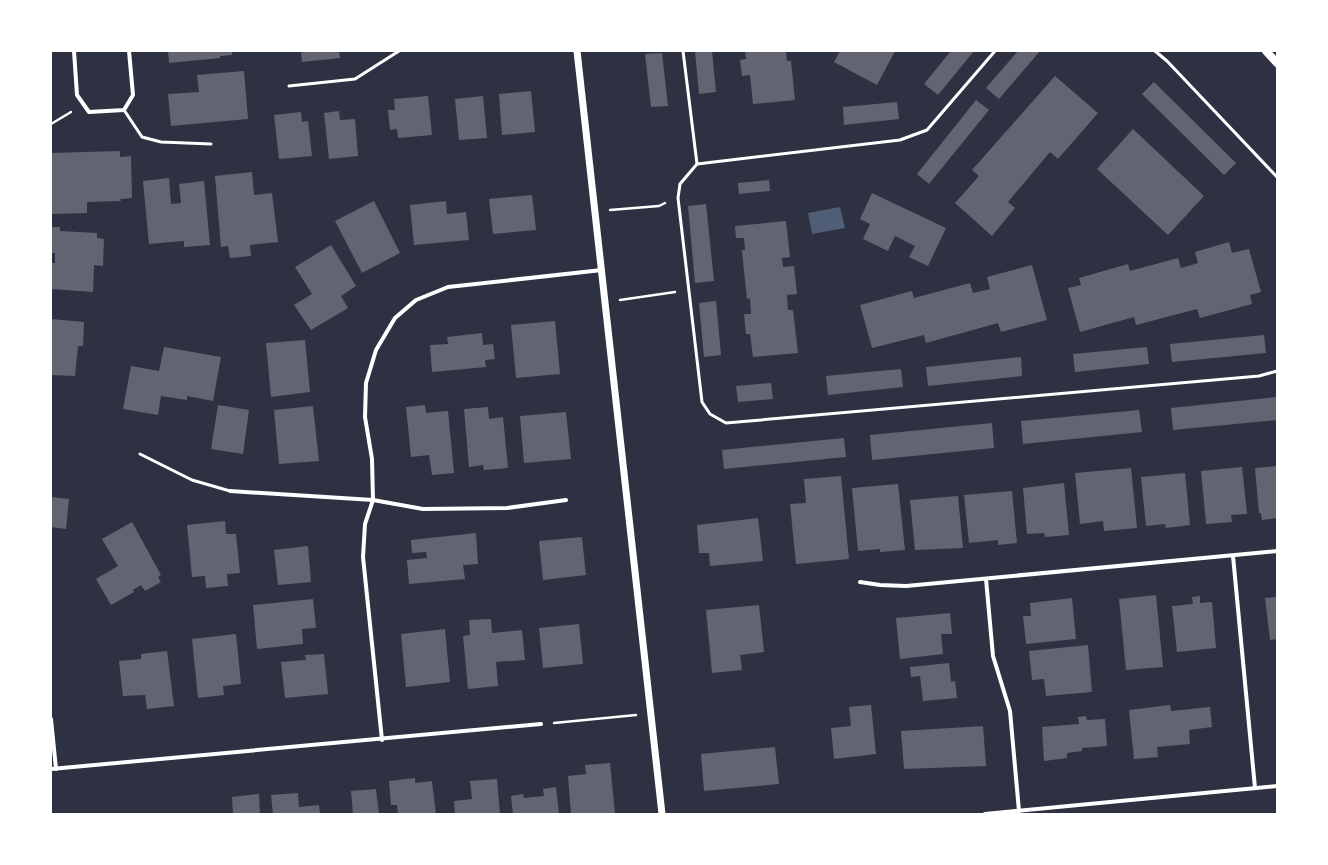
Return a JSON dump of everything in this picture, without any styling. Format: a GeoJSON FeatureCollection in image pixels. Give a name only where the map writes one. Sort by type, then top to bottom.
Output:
{"type":"FeatureCollection","features":[{"type":"Feature","properties":{"kind":"main road"},"geometry":{"type":"LineString","coordinates":[[1266,51],[1277,62]]}},
{"type":"Feature","properties":{"kind":"street"},"geometry":{"type":"LineString","coordinates":[[74,51],[77,94],[90,112],[124,110],[133,95],[129,51]]}},
{"type":"Feature","properties":{"kind":"street"},"geometry":{"type":"LineString","coordinates":[[577,51],[662,814]]}},
{"type":"Feature","properties":{"kind":"street"},"geometry":{"type":"LineString","coordinates":[[382,740],[363,557],[365,524],[373,500],[372,459],[366,417],[366,383],[376,350],[395,318],[416,300],[448,287],[602,270]]}},
{"type":"Feature","properties":{"kind":"street"},"geometry":{"type":"LineString","coordinates":[[230,491],[373,500],[423,509],[472,510],[507,508],[566,500]]}},
{"type":"Feature","properties":{"kind":"street"},"geometry":{"type":"LineString","coordinates":[[860,582],[880,585],[906,586],[1277,551]]}},
{"type":"Feature","properties":{"kind":"street"},"geometry":{"type":"LineString","coordinates":[[1233,556],[1255,788]]}},
{"type":"Feature","properties":{"kind":"street"},"geometry":{"type":"LineString","coordinates":[[986,579],[993,656],[1010,711],[1019,811]]}},
{"type":"Feature","properties":{"kind":"street"},"geometry":{"type":"LineString","coordinates":[[51,719],[53,769],[382,740],[541,724]]}},
{"type":"Feature","properties":{"kind":"street"},"geometry":{"type":"LineString","coordinates":[[985,814],[1277,786]]}},
{"type":"Feature","properties":{"kind":"lane"},"geometry":{"type":"LineString","coordinates":[[288,86],[355,79],[399,51]]}},
{"type":"Feature","properties":{"kind":"lane"},"geometry":{"type":"LineString","coordinates":[[683,51],[697,164]]}},
{"type":"Feature","properties":{"kind":"lane"},"geometry":{"type":"LineString","coordinates":[[995,51],[927,130],[900,140],[697,164],[680,184],[678,198],[702,402],[710,414],[726,423],[1259,376],[1277,371]]}},
{"type":"Feature","properties":{"kind":"lane"},"geometry":{"type":"LineString","coordinates":[[1154,51],[1167,61],[1277,177]]}},
{"type":"Feature","properties":{"kind":"lane"},"geometry":{"type":"LineString","coordinates":[[124,110],[142,137],[161,142],[211,144]]}},
{"type":"Feature","properties":{"kind":"lane"},"geometry":{"type":"LineString","coordinates":[[140,454],[192,480],[230,491]]}},
{"type":"Feature","properties":{"kind":"path"},"geometry":{"type":"LineString","coordinates":[[51,124],[84,104]]}},
{"type":"Feature","properties":{"kind":"path"},"geometry":{"type":"LineString","coordinates":[[595,212],[659,206],[678,198]]}},
{"type":"Feature","properties":{"kind":"path"},"geometry":{"type":"LineString","coordinates":[[605,302],[689,290]]}},
{"type":"Feature","properties":{"kind":"path"},"geometry":{"type":"LineString","coordinates":[[541,724],[651,713]]}},
{"type":"Feature","properties":{"kind":"water"},"geometry":{"type":"Polygon","coordinates":[[[840,207],[845,228],[812,234],[808,213],[840,207]]]}},
{"type":"Feature","properties":{"kind":"building"},"geometry":{"type":"Polygon","coordinates":[[[168,51],[232,51],[232,55],[220,56],[220,58],[169,63],[168,51]]]}},
{"type":"Feature","properties":{"kind":"building"},"geometry":{"type":"Polygon","coordinates":[[[301,51],[339,51],[340,58],[302,62],[301,51]]]}},
{"type":"Feature","properties":{"kind":"building"},"geometry":{"type":"Polygon","coordinates":[[[695,51],[712,51],[716,92],[699,94],[695,51]]]}},
{"type":"Feature","properties":{"kind":"building"},"geometry":{"type":"Polygon","coordinates":[[[745,51],[786,51],[787,61],[791,61],[795,100],[753,104],[750,75],[742,76],[740,60],[746,59],[745,51]]]}},
{"type":"Feature","properties":{"kind":"building"},"geometry":{"type":"Polygon","coordinates":[[[840,51],[895,51],[877,85],[834,62],[840,51]]]}},
{"type":"Feature","properties":{"kind":"building"},"geometry":{"type":"Polygon","coordinates":[[[951,51],[974,51],[938,95],[924,84],[951,51]]]}},
{"type":"Feature","properties":{"kind":"building"},"geometry":{"type":"Polygon","coordinates":[[[1018,51],[1040,51],[999,99],[986,88],[1018,51]]]}},
{"type":"Feature","properties":{"kind":"building"},"geometry":{"type":"Polygon","coordinates":[[[662,53],[668,106],[651,107],[645,54],[662,53]]]}},
{"type":"Feature","properties":{"kind":"building"},"geometry":{"type":"Polygon","coordinates":[[[244,71],[248,119],[171,126],[168,94],[199,92],[197,75],[244,71]]]}},
{"type":"Feature","properties":{"kind":"building"},"geometry":{"type":"Polygon","coordinates":[[[1055,76],[1098,113],[1058,159],[1050,152],[1008,202],[1015,208],[992,236],[955,203],[979,176],[972,170],[1055,76]]]}},
{"type":"Feature","properties":{"kind":"building"},"geometry":{"type":"Polygon","coordinates":[[[1154,82],[1236,163],[1224,175],[1142,94],[1154,82]]]}},
{"type":"Feature","properties":{"kind":"building"},"geometry":{"type":"Polygon","coordinates":[[[531,91],[535,132],[502,135],[499,94],[531,91]]]}},
{"type":"Feature","properties":{"kind":"building"},"geometry":{"type":"Polygon","coordinates":[[[428,96],[432,135],[398,138],[397,129],[390,130],[388,110],[395,110],[394,99],[428,96]]]}},
{"type":"Feature","properties":{"kind":"building"},"geometry":{"type":"Polygon","coordinates":[[[483,96],[487,138],[459,140],[455,99],[483,96]]]}},
{"type":"Feature","properties":{"kind":"building"},"geometry":{"type":"Polygon","coordinates":[[[976,100],[989,110],[929,184],[917,174],[976,100]]]}},
{"type":"Feature","properties":{"kind":"building"},"geometry":{"type":"Polygon","coordinates":[[[897,102],[899,119],[844,125],[843,107],[897,102]]]}},
{"type":"Feature","properties":{"kind":"building"},"geometry":{"type":"Polygon","coordinates":[[[339,111],[340,120],[355,119],[358,156],[329,159],[324,113],[339,111]]]}},
{"type":"Feature","properties":{"kind":"building"},"geometry":{"type":"Polygon","coordinates":[[[301,112],[302,122],[308,121],[312,156],[279,159],[274,115],[301,112]]]}},
{"type":"Feature","properties":{"kind":"building"},"geometry":{"type":"Polygon","coordinates":[[[1133,129],[1204,196],[1168,235],[1097,169],[1133,129]]]}},
{"type":"Feature","properties":{"kind":"building"},"geometry":{"type":"Polygon","coordinates":[[[120,151],[120,157],[131,156],[132,198],[120,199],[121,201],[87,202],[87,213],[51,214],[51,153],[120,151]]]}},
{"type":"Feature","properties":{"kind":"building"},"geometry":{"type":"Polygon","coordinates":[[[252,172],[254,195],[272,193],[278,242],[250,245],[251,256],[230,258],[228,246],[221,247],[215,176],[252,172]]]}},
{"type":"Feature","properties":{"kind":"building"},"geometry":{"type":"Polygon","coordinates":[[[169,178],[171,204],[181,203],[179,184],[204,181],[210,245],[184,247],[184,241],[149,244],[143,181],[169,178]]]}},
{"type":"Feature","properties":{"kind":"building"},"geometry":{"type":"Polygon","coordinates":[[[769,180],[770,191],[739,194],[738,183],[769,180]]]}},
{"type":"Feature","properties":{"kind":"building"},"geometry":{"type":"Polygon","coordinates":[[[872,193],[946,228],[928,266],[909,257],[915,246],[895,236],[888,251],[863,239],[870,224],[860,219],[872,193]]]}},
{"type":"Feature","properties":{"kind":"building"},"geometry":{"type":"Polygon","coordinates":[[[532,195],[536,230],[493,234],[489,199],[532,195]]]}},
{"type":"Feature","properties":{"kind":"building"},"geometry":{"type":"Polygon","coordinates":[[[374,201],[400,253],[362,273],[335,221],[374,201]]]}},
{"type":"Feature","properties":{"kind":"building"},"geometry":{"type":"Polygon","coordinates":[[[446,201],[447,214],[466,212],[469,240],[414,245],[410,205],[446,201]]]}},
{"type":"Feature","properties":{"kind":"building"},"geometry":{"type":"Polygon","coordinates":[[[706,204],[714,281],[695,283],[688,206],[706,204]]]}},
{"type":"Feature","properties":{"kind":"building"},"geometry":{"type":"Polygon","coordinates":[[[786,221],[790,257],[782,258],[783,267],[794,266],[797,294],[787,295],[788,310],[793,310],[798,353],[753,357],[750,334],[746,334],[744,314],[751,314],[750,298],[747,299],[742,250],[745,250],[744,238],[736,238],[735,226],[786,221]]]}},
{"type":"Feature","properties":{"kind":"building"},"geometry":{"type":"Polygon","coordinates":[[[51,227],[60,227],[60,231],[97,233],[97,238],[104,239],[103,266],[94,265],[93,292],[51,289],[51,263],[55,263],[55,253],[51,253],[51,227]]]}},
{"type":"Feature","properties":{"kind":"building"},"geometry":{"type":"Polygon","coordinates":[[[1229,242],[1232,253],[1249,249],[1261,292],[1250,295],[1252,304],[1200,318],[1197,309],[1136,325],[1134,317],[1080,332],[1068,288],[1081,285],[1079,278],[1128,264],[1130,271],[1178,258],[1181,268],[1198,263],[1195,252],[1229,242]]]}},
{"type":"Feature","properties":{"kind":"building"},"geometry":{"type":"Polygon","coordinates":[[[331,245],[356,286],[341,296],[348,308],[311,330],[294,305],[312,294],[295,267],[331,245]]]}},
{"type":"Feature","properties":{"kind":"building"},"geometry":{"type":"Polygon","coordinates":[[[1032,265],[1047,320],[1001,332],[998,323],[926,343],[924,335],[872,348],[860,305],[912,291],[914,298],[970,283],[973,293],[990,289],[987,277],[1032,265]]]}},
{"type":"Feature","properties":{"kind":"building"},"geometry":{"type":"Polygon","coordinates":[[[716,301],[721,355],[704,357],[699,303],[716,301]]]}},
{"type":"Feature","properties":{"kind":"building"},"geometry":{"type":"Polygon","coordinates":[[[51,319],[84,322],[83,346],[78,346],[75,376],[51,375],[51,319]]]}},
{"type":"Feature","properties":{"kind":"building"},"geometry":{"type":"Polygon","coordinates":[[[555,321],[560,374],[516,378],[511,325],[555,321]]]}},
{"type":"Feature","properties":{"kind":"building"},"geometry":{"type":"Polygon","coordinates":[[[482,333],[483,345],[493,344],[495,359],[485,360],[486,367],[432,372],[430,345],[448,344],[447,337],[482,333]]]}},
{"type":"Feature","properties":{"kind":"building"},"geometry":{"type":"Polygon","coordinates":[[[1264,335],[1266,353],[1172,362],[1170,344],[1264,335]]]}},
{"type":"Feature","properties":{"kind":"building"},"geometry":{"type":"Polygon","coordinates":[[[305,340],[310,392],[271,397],[266,343],[305,340]]]}},
{"type":"Feature","properties":{"kind":"building"},"geometry":{"type":"Polygon","coordinates":[[[164,347],[221,357],[213,401],[187,396],[187,400],[161,396],[158,415],[123,409],[131,366],[159,371],[164,347]]]}},
{"type":"Feature","properties":{"kind":"building"},"geometry":{"type":"Polygon","coordinates":[[[1147,347],[1149,364],[1075,372],[1073,354],[1147,347]]]}},
{"type":"Feature","properties":{"kind":"building"},"geometry":{"type":"Polygon","coordinates":[[[1021,357],[1022,376],[928,386],[926,367],[1021,357]]]}},
{"type":"Feature","properties":{"kind":"building"},"geometry":{"type":"Polygon","coordinates":[[[901,369],[903,387],[828,395],[826,376],[901,369]]]}},
{"type":"Feature","properties":{"kind":"building"},"geometry":{"type":"Polygon","coordinates":[[[771,383],[773,399],[738,402],[736,386],[771,383]]]}},
{"type":"Feature","properties":{"kind":"building"},"geometry":{"type":"Polygon","coordinates":[[[1277,397],[1277,420],[1173,430],[1171,408],[1277,397]]]}},
{"type":"Feature","properties":{"kind":"building"},"geometry":{"type":"Polygon","coordinates":[[[218,405],[249,410],[243,454],[211,449],[218,405]]]}},
{"type":"Feature","properties":{"kind":"building"},"geometry":{"type":"Polygon","coordinates":[[[425,405],[426,413],[448,411],[454,473],[432,475],[429,455],[411,457],[406,407],[425,405]]]}},
{"type":"Feature","properties":{"kind":"building"},"geometry":{"type":"Polygon","coordinates":[[[313,406],[319,461],[279,464],[274,410],[313,406]]]}},
{"type":"Feature","properties":{"kind":"building"},"geometry":{"type":"Polygon","coordinates":[[[488,407],[489,419],[503,417],[508,468],[484,470],[483,465],[469,467],[464,409],[488,407]]]}},
{"type":"Feature","properties":{"kind":"building"},"geometry":{"type":"Polygon","coordinates":[[[1139,410],[1142,432],[1023,444],[1021,421],[1139,410]]]}},
{"type":"Feature","properties":{"kind":"building"},"geometry":{"type":"Polygon","coordinates":[[[566,412],[571,459],[524,463],[520,416],[566,412]]]}},
{"type":"Feature","properties":{"kind":"building"},"geometry":{"type":"Polygon","coordinates":[[[992,423],[994,448],[872,460],[870,435],[992,423]]]}},
{"type":"Feature","properties":{"kind":"building"},"geometry":{"type":"Polygon","coordinates":[[[844,438],[846,457],[724,469],[722,450],[844,438]]]}},
{"type":"Feature","properties":{"kind":"building"},"geometry":{"type":"Polygon","coordinates":[[[1277,466],[1277,518],[1262,520],[1261,513],[1259,513],[1255,468],[1277,466]]]}},
{"type":"Feature","properties":{"kind":"building"},"geometry":{"type":"Polygon","coordinates":[[[1242,467],[1247,514],[1231,515],[1232,522],[1206,524],[1201,471],[1242,467]]]}},
{"type":"Feature","properties":{"kind":"building"},"geometry":{"type":"Polygon","coordinates":[[[1131,468],[1137,528],[1104,531],[1103,521],[1080,524],[1075,473],[1131,468]]]}},
{"type":"Feature","properties":{"kind":"building"},"geometry":{"type":"Polygon","coordinates":[[[1185,473],[1190,525],[1166,528],[1165,524],[1146,526],[1141,477],[1185,473]]]}},
{"type":"Feature","properties":{"kind":"building"},"geometry":{"type":"Polygon","coordinates":[[[841,476],[849,559],[796,564],[790,504],[806,503],[804,479],[841,476]]]}},
{"type":"Feature","properties":{"kind":"building"},"geometry":{"type":"Polygon","coordinates":[[[1064,483],[1069,535],[1045,537],[1044,533],[1027,534],[1023,488],[1064,483]]]}},
{"type":"Feature","properties":{"kind":"building"},"geometry":{"type":"Polygon","coordinates":[[[898,484],[905,550],[880,552],[880,549],[858,551],[852,488],[898,484]]]}},
{"type":"Feature","properties":{"kind":"building"},"geometry":{"type":"Polygon","coordinates":[[[1012,491],[1017,543],[998,545],[998,540],[969,543],[964,495],[1012,491]]]}},
{"type":"Feature","properties":{"kind":"building"},"geometry":{"type":"Polygon","coordinates":[[[958,496],[963,548],[915,550],[910,500],[958,496]]]}},
{"type":"Feature","properties":{"kind":"building"},"geometry":{"type":"Polygon","coordinates":[[[51,497],[69,499],[66,529],[51,527],[51,497]]]}},
{"type":"Feature","properties":{"kind":"building"},"geometry":{"type":"Polygon","coordinates":[[[758,518],[763,561],[710,566],[709,553],[699,553],[697,525],[758,518]]]}},
{"type":"Feature","properties":{"kind":"building"},"geometry":{"type":"Polygon","coordinates":[[[225,521],[226,534],[236,534],[240,573],[227,574],[228,586],[206,588],[205,576],[192,577],[187,525],[225,521]]]}},
{"type":"Feature","properties":{"kind":"building"},"geometry":{"type":"Polygon","coordinates":[[[132,522],[161,575],[158,577],[161,582],[145,591],[141,585],[133,590],[134,592],[111,605],[96,579],[118,566],[102,539],[132,522]]]}},
{"type":"Feature","properties":{"kind":"building"},"geometry":{"type":"Polygon","coordinates":[[[476,533],[478,564],[463,565],[465,579],[409,584],[407,560],[427,558],[426,552],[412,553],[411,540],[476,533]]]}},
{"type":"Feature","properties":{"kind":"building"},"geometry":{"type":"Polygon","coordinates":[[[582,537],[586,575],[543,580],[539,541],[582,537]]]}},
{"type":"Feature","properties":{"kind":"building"},"geometry":{"type":"Polygon","coordinates":[[[308,546],[311,582],[278,585],[274,550],[308,546]]]}},
{"type":"Feature","properties":{"kind":"building"},"geometry":{"type":"Polygon","coordinates":[[[1156,595],[1163,667],[1126,670],[1119,599],[1156,595]]]}},
{"type":"Feature","properties":{"kind":"building"},"geometry":{"type":"Polygon","coordinates":[[[1200,596],[1200,603],[1212,602],[1216,648],[1177,652],[1172,606],[1193,604],[1192,597],[1200,596]]]}},
{"type":"Feature","properties":{"kind":"building"},"geometry":{"type":"Polygon","coordinates":[[[1277,597],[1277,639],[1270,640],[1265,598],[1277,597]]]}},
{"type":"Feature","properties":{"kind":"building"},"geometry":{"type":"Polygon","coordinates":[[[1072,598],[1076,639],[1026,644],[1023,616],[1031,616],[1030,603],[1072,598]]]}},
{"type":"Feature","properties":{"kind":"building"},"geometry":{"type":"Polygon","coordinates":[[[313,599],[316,628],[302,629],[303,644],[257,649],[253,605],[313,599]]]}},
{"type":"Feature","properties":{"kind":"building"},"geometry":{"type":"Polygon","coordinates":[[[759,605],[764,652],[740,655],[742,670],[712,673],[706,610],[759,605]]]}},
{"type":"Feature","properties":{"kind":"building"},"geometry":{"type":"Polygon","coordinates":[[[950,613],[952,634],[941,634],[943,654],[900,659],[896,618],[950,613]]]}},
{"type":"Feature","properties":{"kind":"building"},"geometry":{"type":"Polygon","coordinates":[[[491,619],[492,633],[522,630],[525,660],[496,662],[498,686],[468,689],[463,636],[470,635],[469,620],[491,619]]]}},
{"type":"Feature","properties":{"kind":"building"},"geometry":{"type":"Polygon","coordinates":[[[579,624],[583,664],[543,668],[539,628],[579,624]]]}},
{"type":"Feature","properties":{"kind":"building"},"geometry":{"type":"Polygon","coordinates":[[[445,629],[450,682],[406,687],[401,634],[445,629]]]}},
{"type":"Feature","properties":{"kind":"building"},"geometry":{"type":"Polygon","coordinates":[[[236,634],[241,684],[223,686],[224,695],[198,698],[192,639],[236,634]]]}},
{"type":"Feature","properties":{"kind":"building"},"geometry":{"type":"Polygon","coordinates":[[[1088,645],[1092,692],[1046,696],[1044,679],[1032,680],[1029,651],[1088,645]]]}},
{"type":"Feature","properties":{"kind":"building"},"geometry":{"type":"Polygon","coordinates":[[[167,651],[174,706],[147,709],[145,695],[123,696],[119,661],[141,659],[141,654],[167,651]]]}},
{"type":"Feature","properties":{"kind":"building"},"geometry":{"type":"Polygon","coordinates":[[[324,654],[328,694],[285,698],[281,662],[306,660],[305,655],[324,654]]]}},
{"type":"Feature","properties":{"kind":"building"},"geometry":{"type":"Polygon","coordinates":[[[949,663],[951,682],[955,681],[957,698],[923,701],[920,676],[911,677],[910,667],[949,663]]]}},
{"type":"Feature","properties":{"kind":"building"},"geometry":{"type":"Polygon","coordinates":[[[871,705],[876,754],[834,759],[831,728],[851,726],[849,707],[871,705]]]}},
{"type":"Feature","properties":{"kind":"building"},"geometry":{"type":"Polygon","coordinates":[[[1170,705],[1171,711],[1210,707],[1212,727],[1189,730],[1190,744],[1157,747],[1158,757],[1134,759],[1129,710],[1170,705]]]}},
{"type":"Feature","properties":{"kind":"building"},"geometry":{"type":"Polygon","coordinates":[[[1086,716],[1087,720],[1105,719],[1107,746],[1082,748],[1082,751],[1067,753],[1067,758],[1044,761],[1042,727],[1079,724],[1078,717],[1086,716]]]}},
{"type":"Feature","properties":{"kind":"building"},"geometry":{"type":"Polygon","coordinates":[[[983,726],[986,766],[904,769],[901,731],[983,726]]]}},
{"type":"Feature","properties":{"kind":"building"},"geometry":{"type":"Polygon","coordinates":[[[775,747],[779,784],[704,791],[701,754],[775,747]]]}},
{"type":"Feature","properties":{"kind":"building"},"geometry":{"type":"Polygon","coordinates":[[[610,763],[615,814],[571,814],[568,776],[586,774],[585,765],[610,763]]]}},
{"type":"Feature","properties":{"kind":"building"},"geometry":{"type":"Polygon","coordinates":[[[415,778],[415,783],[432,781],[436,814],[398,814],[397,805],[391,805],[389,781],[415,778]]]}},
{"type":"Feature","properties":{"kind":"building"},"geometry":{"type":"Polygon","coordinates":[[[497,779],[500,814],[455,814],[454,801],[472,799],[470,781],[497,779]]]}},
{"type":"Feature","properties":{"kind":"building"},"geometry":{"type":"Polygon","coordinates":[[[556,787],[559,814],[513,814],[511,796],[523,794],[524,798],[544,796],[543,789],[556,787]]]}},
{"type":"Feature","properties":{"kind":"building"},"geometry":{"type":"Polygon","coordinates":[[[376,789],[379,814],[353,814],[351,791],[376,789]]]}},
{"type":"Feature","properties":{"kind":"building"},"geometry":{"type":"Polygon","coordinates":[[[298,793],[299,807],[319,805],[320,814],[273,814],[271,795],[298,793]]]}},
{"type":"Feature","properties":{"kind":"building"},"geometry":{"type":"Polygon","coordinates":[[[259,794],[260,814],[233,814],[232,797],[259,794]]]}}]}
